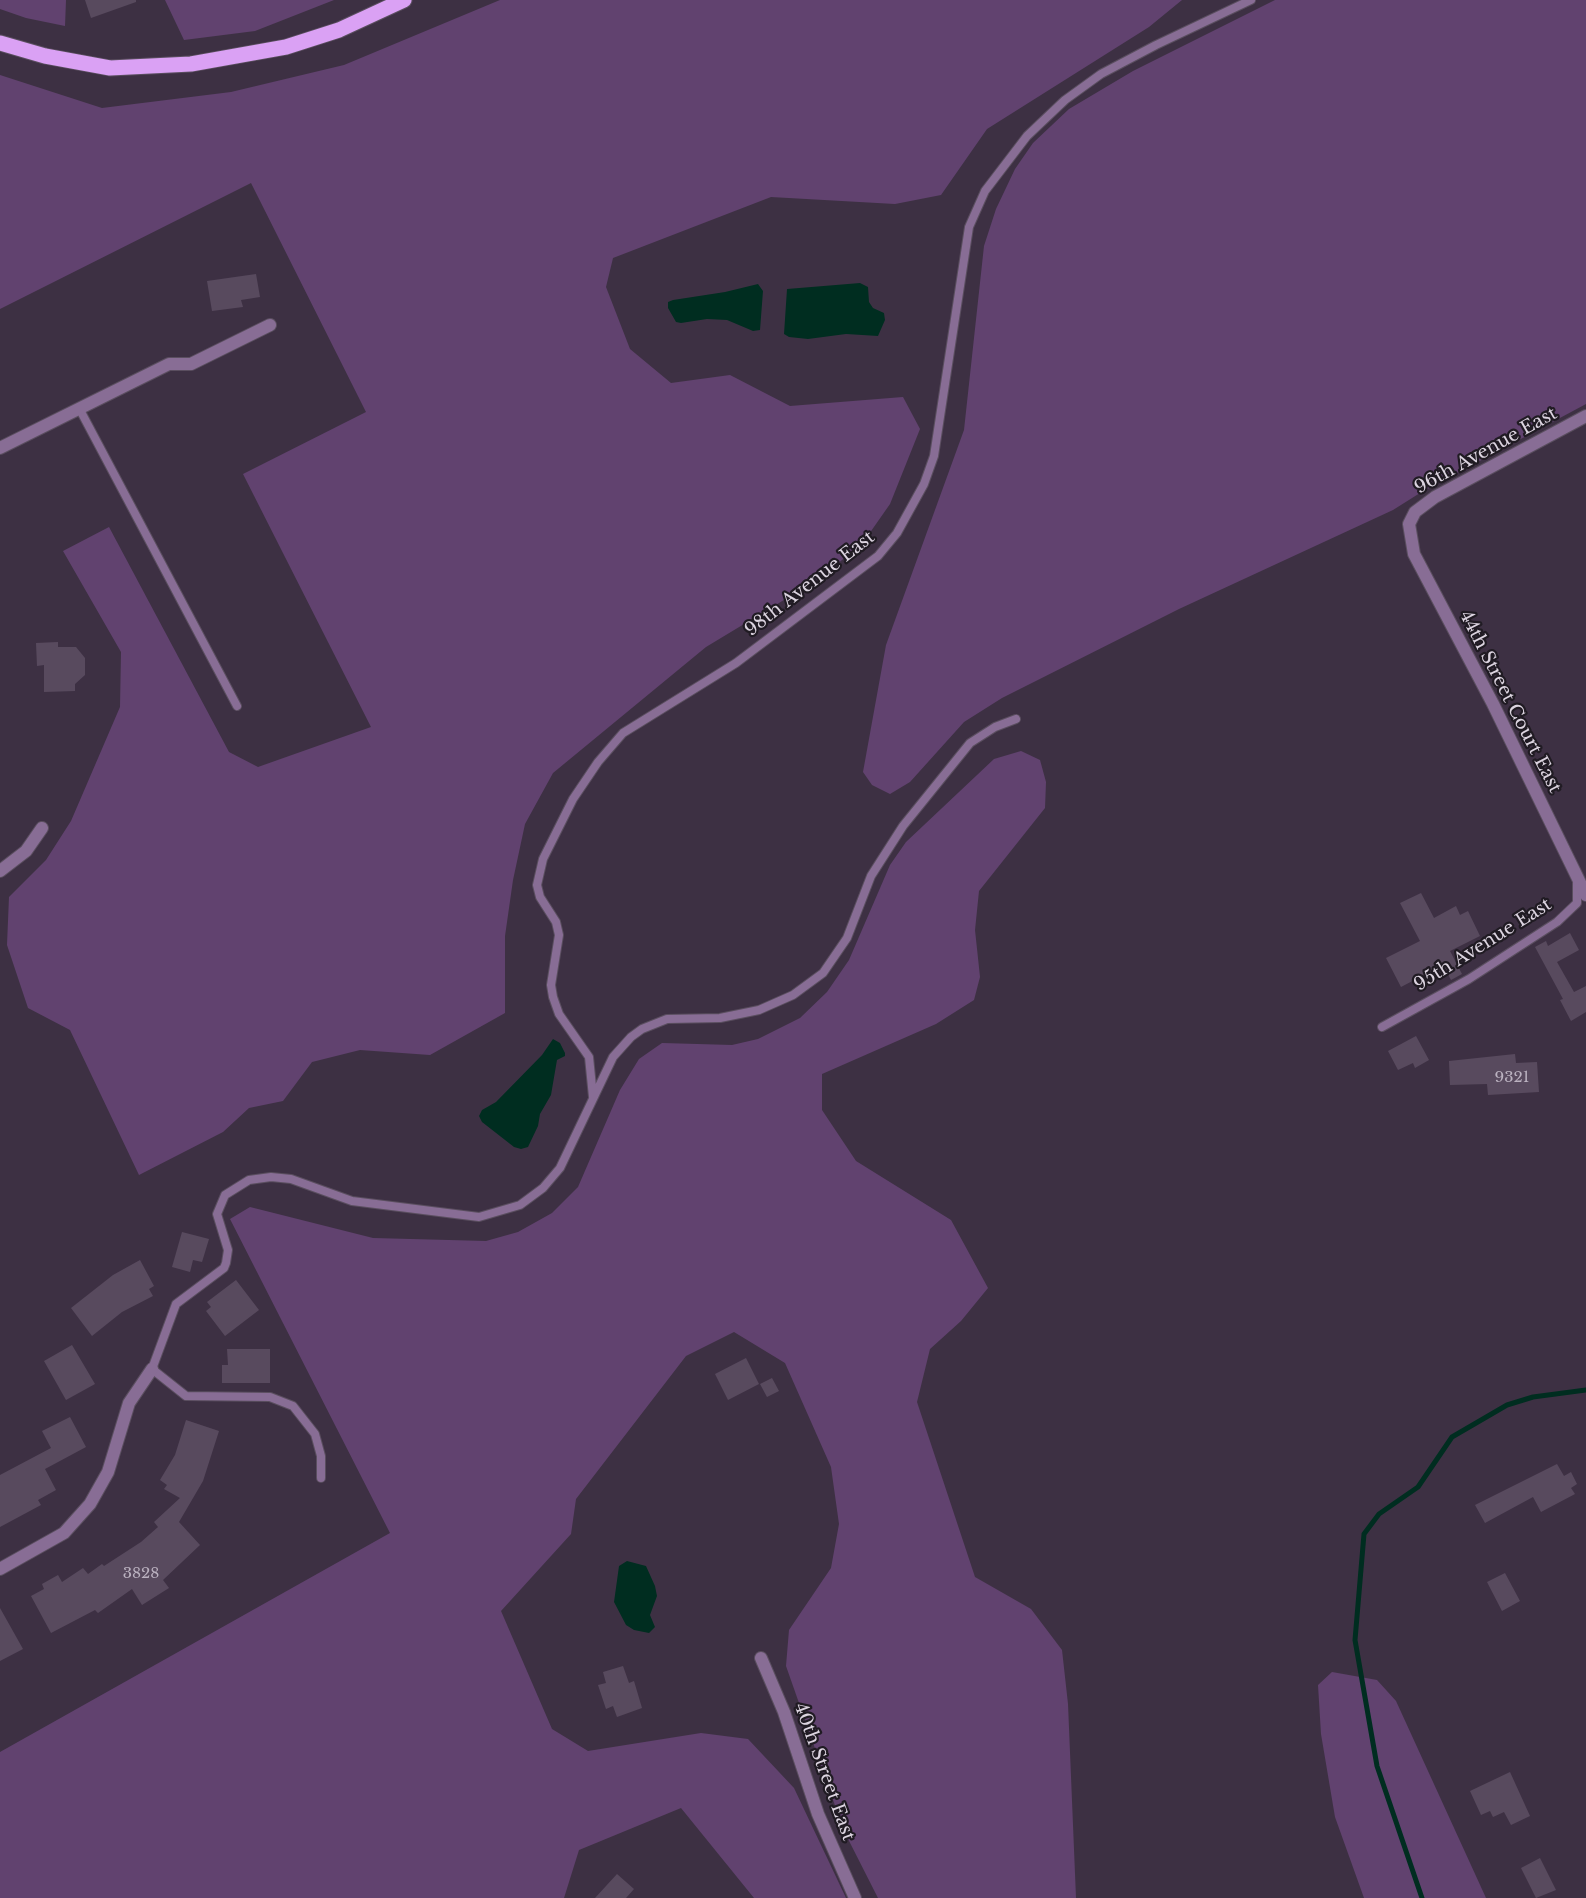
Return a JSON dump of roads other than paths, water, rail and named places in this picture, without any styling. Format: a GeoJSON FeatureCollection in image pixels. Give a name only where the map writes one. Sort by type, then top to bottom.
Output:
{"type":"FeatureCollection","features":[{"type":"Feature","properties":{"kind":"main road"},"geometry":{"type":"LineString","coordinates":[[0,43],[45,56],[110,68],[191,64],[286,47],[339,30],[404,0]]}},
{"type":"Feature","properties":{"kind":"street"},"geometry":{"type":"LineString","coordinates":[[0,448],[169,364],[191,364],[270,325]]}},
{"type":"Feature","properties":{"kind":"street","name":"96th Avenue East"},"geometry":{"type":"LineString","coordinates":[[1409,524],[1415,512],[1435,497],[1586,416]]}},
{"type":"Feature","properties":{"kind":"street","name":"44th Street Court East"},"geometry":{"type":"LineString","coordinates":[[1409,524],[1414,554],[1493,704],[1586,895]]}},
{"type":"Feature","properties":{"kind":"street"},"geometry":{"type":"LineString","coordinates":[[0,871],[26,851],[42,828]]}},
{"type":"Feature","properties":{"kind":"street"},"geometry":{"type":"LineString","coordinates":[[0,1569],[64,1533],[90,1504],[108,1472],[129,1403],[152,1369]]}},
{"type":"Feature","properties":{"kind":"street","name":"40th Street East"},"geometry":{"type":"LineString","coordinates":[[761,1658],[784,1712],[818,1814],[855,1898]]}},
{"type":"Feature","properties":{"kind":"lane","name":"98th Avenue East"},"geometry":{"type":"LineString","coordinates":[[594,1098],[589,1057],[559,1014],[553,997],[551,985],[559,935],[556,922],[540,897],[537,885],[543,859],[573,799],[598,762],[623,733],[736,663],[878,556],[897,533],[924,484],[934,456],[969,227],[985,191],[1027,136],[1065,100],[1101,74],[1251,0]]}},
{"type":"Feature","properties":{"kind":"lane"},"geometry":{"type":"LineString","coordinates":[[79,408],[237,706]]}},
{"type":"Feature","properties":{"kind":"lane"},"geometry":{"type":"LineString","coordinates":[[321,1478],[321,1456],[315,1434],[293,1406],[270,1397],[186,1396],[152,1369],[176,1304],[226,1263],[228,1250],[217,1221],[218,1207],[225,1195],[239,1185],[260,1178],[281,1177],[352,1201],[479,1217],[494,1215],[520,1205],[552,1179],[567,1157],[613,1057],[626,1041],[642,1029],[667,1019],[720,1018],[759,1010],[793,995],[823,973],[847,938],[872,876],[903,826],[970,743],[995,727],[1016,719]]}},
{"type":"Feature","properties":{"kind":"lane","name":"95th Avenue East"},"geometry":{"type":"LineString","coordinates":[[1382,1027],[1469,979],[1557,922],[1576,903],[1576,876]]}},
{"type":"Feature","properties":{"kind":"waterway"},"geometry":{"type":"LineString","coordinates":[[1422,1898],[1377,1766],[1355,1640],[1364,1534],[1379,1514],[1418,1487],[1452,1437],[1507,1405],[1533,1397],[1586,1390]]}}]}
